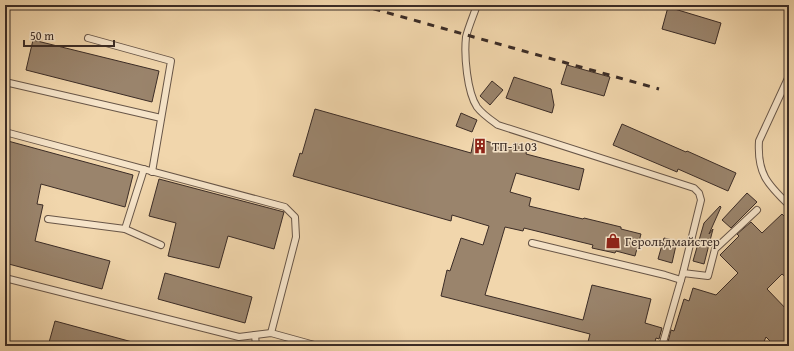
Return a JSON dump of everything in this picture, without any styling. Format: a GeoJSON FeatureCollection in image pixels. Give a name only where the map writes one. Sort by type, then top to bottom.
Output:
{"type":"FeatureCollection","features":[{"type":"Feature","properties":{"kind":"lane"},"geometry":{"type":"LineString","coordinates":[[5,11],[6,5]]}},
{"type":"Feature","properties":{"kind":"lane"},"geometry":{"type":"LineString","coordinates":[[477,5],[466,36],[466,63],[470,90],[477,107],[489,119],[498,125],[694,188],[699,193],[701,200],[681,280],[662,346]]}},
{"type":"Feature","properties":{"kind":"lane"},"geometry":{"type":"LineString","coordinates":[[88,38],[171,61],[152,172]]}},
{"type":"Feature","properties":{"kind":"lane"},"geometry":{"type":"LineString","coordinates":[[789,76],[760,141],[759,152],[760,163],[771,188],[789,205]]}},
{"type":"Feature","properties":{"kind":"lane"},"geometry":{"type":"LineString","coordinates":[[5,82],[161,118]]}},
{"type":"Feature","properties":{"kind":"lane"},"geometry":{"type":"LineString","coordinates":[[5,132],[285,207],[295,217],[296,237],[271,334]]}},
{"type":"Feature","properties":{"kind":"lane"},"geometry":{"type":"LineString","coordinates":[[125,229],[144,169]]}},
{"type":"Feature","properties":{"kind":"lane"},"geometry":{"type":"LineString","coordinates":[[683,272],[708,276],[714,249],[757,210]]}},
{"type":"Feature","properties":{"kind":"lane"},"geometry":{"type":"LineString","coordinates":[[48,219],[125,229],[162,245]]}},
{"type":"Feature","properties":{"kind":"lane"},"geometry":{"type":"LineString","coordinates":[[532,243],[681,280]]}},
{"type":"Feature","properties":{"kind":"lane"},"geometry":{"type":"LineString","coordinates":[[5,278],[239,337],[271,334],[318,346]]}},
{"type":"Feature","properties":{"kind":"lane"},"geometry":{"type":"LineString","coordinates":[[255,335],[256,346]]}},
{"type":"Feature","properties":{"kind":"building"},"geometry":{"type":"Polygon","coordinates":[[[668,7],[721,23],[715,44],[662,29],[668,7]]]}},
{"type":"Feature","properties":{"kind":"building"},"geometry":{"type":"Polygon","coordinates":[[[33,40],[159,71],[152,102],[26,70],[33,40]]]}},
{"type":"Feature","properties":{"kind":"building"},"geometry":{"type":"Polygon","coordinates":[[[567,65],[610,77],[604,96],[561,84],[567,65]]]}},
{"type":"Feature","properties":{"kind":"building"},"geometry":{"type":"Polygon","coordinates":[[[514,77],[551,89],[554,105],[552,113],[506,98],[514,77]]]}},
{"type":"Feature","properties":{"kind":"building"},"geometry":{"type":"Polygon","coordinates":[[[492,81],[503,90],[490,105],[480,96],[492,81]]]}},
{"type":"Feature","properties":{"kind":"building"},"geometry":{"type":"Polygon","coordinates":[[[315,109],[471,153],[474,138],[512,148],[514,143],[528,147],[526,154],[584,169],[579,190],[516,173],[510,192],[531,198],[529,206],[621,227],[621,229],[641,234],[635,256],[616,251],[615,253],[592,248],[593,245],[524,228],[523,231],[505,227],[485,295],[583,320],[592,285],[651,299],[645,323],[662,328],[659,339],[656,338],[654,346],[587,346],[590,334],[441,296],[447,270],[450,271],[461,238],[483,245],[489,226],[452,215],[451,221],[293,176],[300,153],[302,154],[315,109]]]}},
{"type":"Feature","properties":{"kind":"building"},"geometry":{"type":"Polygon","coordinates":[[[461,113],[477,120],[472,132],[456,126],[461,113]]]}},
{"type":"Feature","properties":{"kind":"building"},"geometry":{"type":"Polygon","coordinates":[[[622,124],[736,173],[728,191],[678,169],[677,172],[613,145],[622,124]]]}},
{"type":"Feature","properties":{"kind":"building"},"geometry":{"type":"Polygon","coordinates":[[[8,141],[133,175],[125,207],[41,184],[37,204],[43,205],[35,241],[110,261],[102,289],[5,263],[5,154],[8,141]]]}},
{"type":"Feature","properties":{"kind":"building"},"geometry":{"type":"Polygon","coordinates":[[[159,179],[284,212],[274,249],[228,236],[219,268],[168,256],[176,223],[149,216],[159,179]]]}},
{"type":"Feature","properties":{"kind":"building"},"geometry":{"type":"Polygon","coordinates":[[[747,193],[757,202],[731,228],[722,220],[747,193]]]}},
{"type":"Feature","properties":{"kind":"building"},"geometry":{"type":"Polygon","coordinates":[[[720,206],[721,207],[709,234],[713,229],[704,264],[693,261],[704,223],[720,206]]]}},
{"type":"Feature","properties":{"kind":"building"},"geometry":{"type":"Polygon","coordinates":[[[782,214],[789,221],[789,280],[782,274],[767,289],[789,312],[789,346],[775,346],[766,337],[762,346],[678,346],[668,342],[671,330],[674,331],[684,299],[689,301],[693,288],[716,295],[738,273],[720,255],[739,236],[737,234],[751,222],[762,233],[782,214]]]}},
{"type":"Feature","properties":{"kind":"building"},"geometry":{"type":"Polygon","coordinates":[[[664,238],[677,241],[672,263],[658,259],[664,238]]]}},
{"type":"Feature","properties":{"kind":"building"},"geometry":{"type":"Polygon","coordinates":[[[165,273],[252,297],[245,323],[158,299],[165,273]]]}},
{"type":"Feature","properties":{"kind":"building"},"geometry":{"type":"Polygon","coordinates":[[[55,321],[136,343],[136,346],[48,346],[55,321]]]}},
{"type":"Feature","properties":{"kind":"railway"},"geometry":{"type":"LineString","coordinates":[[360,5],[659,89]]}},
{"type":"Feature","properties":{"kind":"place","name":"ТП-1103"},"geometry":{"type":"Point","coordinates":[480,146]}},
{"type":"Feature","properties":{"kind":"place","name":"Герольдмайстер"},"geometry":{"type":"Point","coordinates":[613,241]}}]}
